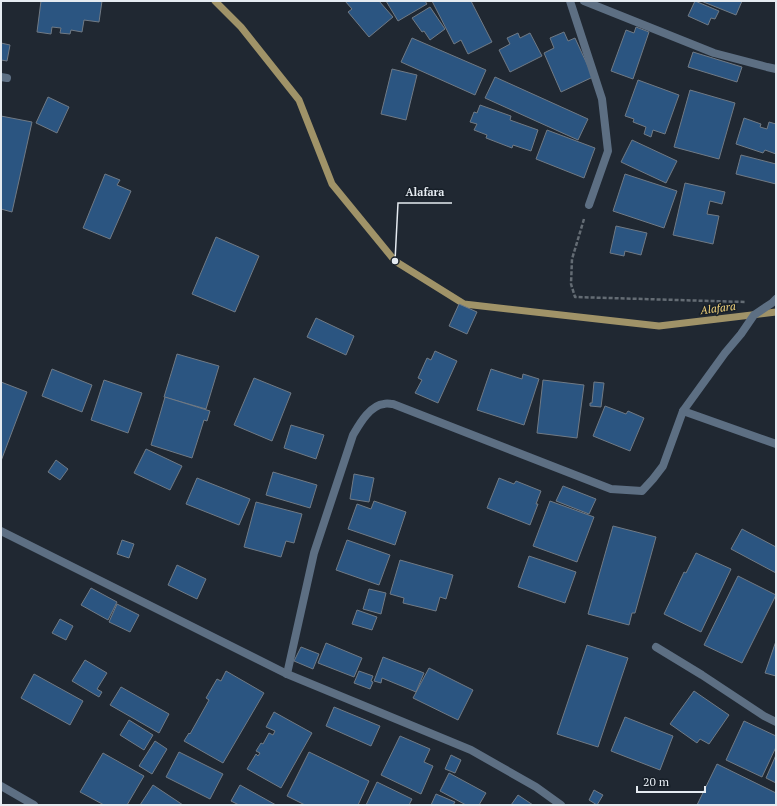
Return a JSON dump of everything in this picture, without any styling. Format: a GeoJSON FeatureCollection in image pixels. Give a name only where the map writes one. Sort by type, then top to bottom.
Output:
{"type":"FeatureCollection","features":[{"type":"Feature","properties":{"kind":"street"},"geometry":{"type":"LineString","coordinates":[[570,1],[602,99],[608,151],[589,205]]}},
{"type":"Feature","properties":{"kind":"street"},"geometry":{"type":"LineString","coordinates":[[584,1],[714,53],[776,69]]}},
{"type":"Feature","properties":{"kind":"street"},"geometry":{"type":"LineString","coordinates":[[288,674],[314,552],[353,435],[372,409],[382,404],[393,404],[611,488],[642,491],[663,466],[683,411],[725,353],[742,334],[754,315],[774,301]]}},
{"type":"Feature","properties":{"kind":"street"},"geometry":{"type":"LineString","coordinates":[[683,411],[776,444]]}},
{"type":"Feature","properties":{"kind":"street"},"geometry":{"type":"LineString","coordinates":[[1,531],[288,674],[471,750],[536,787],[561,805]]}},
{"type":"Feature","properties":{"kind":"street"},"geometry":{"type":"LineString","coordinates":[[656,647],[764,716],[776,722]]}},
{"type":"Feature","properties":{"kind":"street"},"geometry":{"type":"LineString","coordinates":[[1,786],[34,805]]}},
{"type":"Feature","properties":{"kind":"path"},"geometry":{"type":"LineString","coordinates":[[589,205],[572,259],[571,284],[575,297],[774,301]]}},
{"type":"Feature","properties":{"kind":"building"},"geometry":{"type":"Polygon","coordinates":[[[41,1],[102,1],[99,22],[84,20],[82,32],[71,30],[70,34],[60,33],[61,28],[52,27],[51,34],[37,32],[41,1]]]}},
{"type":"Feature","properties":{"kind":"building"},"geometry":{"type":"Polygon","coordinates":[[[345,1],[379,1],[393,17],[369,37],[348,12],[352,9],[345,1]]]}},
{"type":"Feature","properties":{"kind":"building"},"geometry":{"type":"Polygon","coordinates":[[[386,1],[425,1],[427,4],[398,21],[386,1]]]}},
{"type":"Feature","properties":{"kind":"building"},"geometry":{"type":"Polygon","coordinates":[[[432,1],[471,1],[492,42],[468,54],[461,40],[454,44],[432,1]]]}},
{"type":"Feature","properties":{"kind":"building"},"geometry":{"type":"Polygon","coordinates":[[[695,1],[719,11],[715,19],[711,18],[708,25],[688,16],[695,1]]]}},
{"type":"Feature","properties":{"kind":"building"},"geometry":{"type":"Polygon","coordinates":[[[701,1],[742,1],[736,15],[701,1]]]}},
{"type":"Feature","properties":{"kind":"building"},"geometry":{"type":"Polygon","coordinates":[[[430,7],[445,29],[430,40],[412,18],[430,7]]]}},
{"type":"Feature","properties":{"kind":"building"},"geometry":{"type":"Polygon","coordinates":[[[636,27],[649,32],[633,79],[611,71],[626,30],[634,33],[636,27]]]}},
{"type":"Feature","properties":{"kind":"building"},"geometry":{"type":"Polygon","coordinates":[[[564,32],[568,41],[575,38],[593,77],[561,92],[544,53],[554,48],[550,38],[564,32]]]}},
{"type":"Feature","properties":{"kind":"building"},"geometry":{"type":"Polygon","coordinates":[[[518,33],[520,38],[530,33],[542,56],[510,72],[499,50],[510,44],[507,38],[518,33]]]}},
{"type":"Feature","properties":{"kind":"building"},"geometry":{"type":"Polygon","coordinates":[[[412,38],[486,70],[475,95],[401,62],[412,38]]]}},
{"type":"Feature","properties":{"kind":"building"},"geometry":{"type":"Polygon","coordinates":[[[1,43],[10,45],[7,61],[1,60],[1,43]]]}},
{"type":"Feature","properties":{"kind":"building"},"geometry":{"type":"Polygon","coordinates":[[[693,52],[742,67],[737,82],[688,67],[693,52]]]}},
{"type":"Feature","properties":{"kind":"building"},"geometry":{"type":"Polygon","coordinates":[[[392,69],[417,75],[406,120],[381,114],[392,69]]]}},
{"type":"Feature","properties":{"kind":"building"},"geometry":{"type":"Polygon","coordinates":[[[495,77],[588,119],[578,140],[485,98],[495,77]]]}},
{"type":"Feature","properties":{"kind":"building"},"geometry":{"type":"Polygon","coordinates":[[[638,80],[679,95],[665,134],[653,130],[651,137],[644,134],[646,127],[633,122],[634,119],[625,116],[638,80]]]}},
{"type":"Feature","properties":{"kind":"building"},"geometry":{"type":"Polygon","coordinates":[[[690,90],[735,103],[719,159],[674,147],[690,90]]]}},
{"type":"Feature","properties":{"kind":"building"},"geometry":{"type":"Polygon","coordinates":[[[48,97],[69,107],[57,133],[36,123],[48,97]]]}},
{"type":"Feature","properties":{"kind":"building"},"geometry":{"type":"Polygon","coordinates":[[[480,105],[511,116],[510,120],[538,130],[531,151],[513,145],[512,148],[486,138],[487,135],[474,130],[477,124],[470,122],[474,112],[477,113],[480,105]]]}},
{"type":"Feature","properties":{"kind":"building"},"geometry":{"type":"Polygon","coordinates":[[[1,116],[32,122],[12,212],[1,209],[1,116]]]}},
{"type":"Feature","properties":{"kind":"building"},"geometry":{"type":"Polygon","coordinates":[[[744,118],[761,124],[760,127],[767,129],[769,122],[776,124],[776,154],[765,150],[763,153],[736,144],[744,118]]]}},
{"type":"Feature","properties":{"kind":"building"},"geometry":{"type":"Polygon","coordinates":[[[547,130],[595,148],[584,178],[536,159],[547,130]]]}},
{"type":"Feature","properties":{"kind":"building"},"geometry":{"type":"Polygon","coordinates":[[[632,140],[677,161],[666,183],[621,162],[632,140]]]}},
{"type":"Feature","properties":{"kind":"building"},"geometry":{"type":"Polygon","coordinates":[[[741,155],[776,164],[776,184],[736,174],[741,155]]]}},
{"type":"Feature","properties":{"kind":"building"},"geometry":{"type":"Polygon","coordinates":[[[105,174],[120,180],[117,185],[131,191],[110,239],[83,228],[105,174]]]}},
{"type":"Feature","properties":{"kind":"building"},"geometry":{"type":"Polygon","coordinates":[[[625,174],[677,191],[664,228],[613,211],[625,174]]]}},
{"type":"Feature","properties":{"kind":"building"},"geometry":{"type":"Polygon","coordinates":[[[685,183],[725,192],[722,204],[710,201],[707,214],[719,216],[713,244],[673,235],[685,183]]]}},
{"type":"Feature","properties":{"kind":"building"},"geometry":{"type":"Polygon","coordinates":[[[616,226],[647,233],[641,255],[625,251],[624,256],[610,253],[616,226]]]}},
{"type":"Feature","properties":{"kind":"building"},"geometry":{"type":"Polygon","coordinates":[[[216,237],[259,256],[235,312],[192,294],[216,237]]]}},
{"type":"Feature","properties":{"kind":"building"},"geometry":{"type":"Polygon","coordinates":[[[459,304],[477,312],[467,334],[449,326],[459,304]]]}},
{"type":"Feature","properties":{"kind":"building"},"geometry":{"type":"Polygon","coordinates":[[[316,318],[354,336],[346,355],[307,337],[316,318]]]}},
{"type":"Feature","properties":{"kind":"building"},"geometry":{"type":"Polygon","coordinates":[[[435,351],[457,361],[438,403],[415,393],[422,380],[418,378],[427,358],[431,360],[435,351]]]}},
{"type":"Feature","properties":{"kind":"building"},"geometry":{"type":"Polygon","coordinates":[[[177,354],[219,366],[206,409],[164,397],[177,354]]]}},
{"type":"Feature","properties":{"kind":"building"},"geometry":{"type":"Polygon","coordinates":[[[52,369],[92,385],[82,412],[42,396],[52,369]]]}},
{"type":"Feature","properties":{"kind":"building"},"geometry":{"type":"Polygon","coordinates":[[[491,369],[522,379],[523,374],[539,379],[524,425],[477,410],[491,369]]]}},
{"type":"Feature","properties":{"kind":"building"},"geometry":{"type":"Polygon","coordinates":[[[254,378],[291,393],[272,441],[234,425],[254,378]]]}},
{"type":"Feature","properties":{"kind":"building"},"geometry":{"type":"Polygon","coordinates":[[[104,380],[142,393],[128,433],[91,420],[104,380]]]}},
{"type":"Feature","properties":{"kind":"building"},"geometry":{"type":"Polygon","coordinates":[[[543,380],[584,385],[577,438],[537,433],[543,380]]]}},
{"type":"Feature","properties":{"kind":"building"},"geometry":{"type":"Polygon","coordinates":[[[1,382],[27,392],[1,461],[1,382]]]}},
{"type":"Feature","properties":{"kind":"building"},"geometry":{"type":"Polygon","coordinates":[[[594,382],[604,383],[601,407],[590,406],[590,403],[592,403],[594,382]]]}},
{"type":"Feature","properties":{"kind":"building"},"geometry":{"type":"Polygon","coordinates":[[[165,397],[210,411],[207,421],[204,420],[192,458],[151,445],[165,397]]]}},
{"type":"Feature","properties":{"kind":"building"},"geometry":{"type":"Polygon","coordinates":[[[605,406],[626,414],[628,411],[644,418],[630,451],[593,436],[605,406]]]}},
{"type":"Feature","properties":{"kind":"building"},"geometry":{"type":"Polygon","coordinates":[[[291,425],[324,435],[316,459],[284,448],[291,425]]]}},
{"type":"Feature","properties":{"kind":"building"},"geometry":{"type":"Polygon","coordinates":[[[146,449],[182,466],[170,490],[134,473],[146,449]]]}},
{"type":"Feature","properties":{"kind":"building"},"geometry":{"type":"Polygon","coordinates":[[[56,460],[68,469],[60,480],[48,472],[56,460]]]}},
{"type":"Feature","properties":{"kind":"building"},"geometry":{"type":"Polygon","coordinates":[[[273,472],[317,485],[310,508],[266,495],[273,472]]]}},
{"type":"Feature","properties":{"kind":"building"},"geometry":{"type":"Polygon","coordinates":[[[354,474],[374,478],[369,502],[350,499],[354,474]]]}},
{"type":"Feature","properties":{"kind":"building"},"geometry":{"type":"Polygon","coordinates":[[[197,478],[250,499],[239,525],[186,504],[197,478]]]}},
{"type":"Feature","properties":{"kind":"building"},"geometry":{"type":"Polygon","coordinates":[[[499,478],[514,484],[516,481],[541,491],[530,525],[487,508],[499,478]]]}},
{"type":"Feature","properties":{"kind":"building"},"geometry":{"type":"Polygon","coordinates":[[[563,486],[596,499],[589,514],[556,501],[563,486]]]}},
{"type":"Feature","properties":{"kind":"building"},"geometry":{"type":"Polygon","coordinates":[[[374,501],[406,512],[395,545],[348,529],[357,504],[371,509],[374,501]]]}},
{"type":"Feature","properties":{"kind":"building"},"geometry":{"type":"Polygon","coordinates":[[[550,501],[594,517],[577,562],[533,546],[550,501]]]}},
{"type":"Feature","properties":{"kind":"building"},"geometry":{"type":"Polygon","coordinates":[[[256,502],[302,514],[294,543],[286,541],[281,557],[244,547],[256,502]]]}},
{"type":"Feature","properties":{"kind":"building"},"geometry":{"type":"Polygon","coordinates":[[[613,526],[656,537],[635,613],[632,613],[629,625],[588,614],[613,526]]]}},
{"type":"Feature","properties":{"kind":"building"},"geometry":{"type":"Polygon","coordinates":[[[742,529],[776,547],[776,573],[731,549],[742,529]]]}},
{"type":"Feature","properties":{"kind":"building"},"geometry":{"type":"Polygon","coordinates":[[[122,540],[134,544],[129,558],[117,554],[122,540]]]}},
{"type":"Feature","properties":{"kind":"building"},"geometry":{"type":"Polygon","coordinates":[[[347,540],[390,555],[379,585],[336,570],[347,540]]]}},
{"type":"Feature","properties":{"kind":"building"},"geometry":{"type":"Polygon","coordinates":[[[696,553],[731,569],[701,632],[664,614],[684,572],[686,573],[696,553]]]}},
{"type":"Feature","properties":{"kind":"building"},"geometry":{"type":"Polygon","coordinates":[[[529,556],[576,572],[565,603],[518,587],[529,556]]]}},
{"type":"Feature","properties":{"kind":"building"},"geometry":{"type":"Polygon","coordinates":[[[400,560],[453,575],[446,599],[440,597],[436,611],[403,603],[404,598],[390,594],[400,560]]]}},
{"type":"Feature","properties":{"kind":"building"},"geometry":{"type":"Polygon","coordinates":[[[177,565],[206,579],[197,599],[168,585],[177,565]]]}},
{"type":"Feature","properties":{"kind":"building"},"geometry":{"type":"Polygon","coordinates":[[[738,576],[776,595],[742,663],[704,645],[738,576]]]}},
{"type":"Feature","properties":{"kind":"building"},"geometry":{"type":"Polygon","coordinates":[[[91,588],[117,602],[108,620],[81,605],[91,588]]]}},
{"type":"Feature","properties":{"kind":"building"},"geometry":{"type":"Polygon","coordinates":[[[369,589],[386,593],[381,614],[363,609],[369,589]]]}},
{"type":"Feature","properties":{"kind":"building"},"geometry":{"type":"Polygon","coordinates":[[[117,604],[139,615],[130,632],[109,622],[117,604]]]}},
{"type":"Feature","properties":{"kind":"building"},"geometry":{"type":"Polygon","coordinates":[[[357,610],[377,617],[372,630],[352,624],[357,610]]]}},
{"type":"Feature","properties":{"kind":"building"},"geometry":{"type":"Polygon","coordinates":[[[60,619],[73,626],[66,640],[52,633],[60,619]]]}},
{"type":"Feature","properties":{"kind":"building"},"geometry":{"type":"Polygon","coordinates":[[[776,641],[776,676],[765,673],[776,641]]]}},
{"type":"Feature","properties":{"kind":"building"},"geometry":{"type":"Polygon","coordinates":[[[326,643],[362,658],[354,677],[318,663],[326,643]]]}},
{"type":"Feature","properties":{"kind":"building"},"geometry":{"type":"Polygon","coordinates":[[[587,645],[628,658],[598,747],[557,734],[587,645]]]}},
{"type":"Feature","properties":{"kind":"building"},"geometry":{"type":"Polygon","coordinates":[[[301,647],[319,654],[313,669],[294,661],[301,647]]]}},
{"type":"Feature","properties":{"kind":"building"},"geometry":{"type":"Polygon","coordinates":[[[383,657],[424,673],[416,692],[382,678],[381,683],[374,681],[383,657]]]}},
{"type":"Feature","properties":{"kind":"building"},"geometry":{"type":"Polygon","coordinates":[[[85,660],[107,673],[97,689],[102,692],[99,697],[72,681],[85,660]]]}},
{"type":"Feature","properties":{"kind":"building"},"geometry":{"type":"Polygon","coordinates":[[[429,668],[473,690],[458,720],[413,698],[429,668]]]}},
{"type":"Feature","properties":{"kind":"building"},"geometry":{"type":"Polygon","coordinates":[[[226,671],[264,693],[223,763],[184,741],[189,733],[190,734],[209,700],[206,698],[217,679],[221,681],[226,671]]]}},
{"type":"Feature","properties":{"kind":"building"},"geometry":{"type":"Polygon","coordinates":[[[359,671],[373,676],[371,681],[373,682],[370,689],[354,683],[359,671]]]}},
{"type":"Feature","properties":{"kind":"building"},"geometry":{"type":"Polygon","coordinates":[[[34,674],[83,701],[70,725],[21,698],[34,674]]]}},
{"type":"Feature","properties":{"kind":"building"},"geometry":{"type":"Polygon","coordinates":[[[121,687],[169,714],[159,733],[110,705],[121,687]]]}},
{"type":"Feature","properties":{"kind":"building"},"geometry":{"type":"Polygon","coordinates":[[[694,691],[729,715],[709,744],[700,739],[697,743],[670,724],[694,691]]]}},
{"type":"Feature","properties":{"kind":"building"},"geometry":{"type":"Polygon","coordinates":[[[334,707],[380,726],[371,746],[326,726],[334,707]]]}},
{"type":"Feature","properties":{"kind":"building"},"geometry":{"type":"Polygon","coordinates":[[[274,712],[312,733],[281,788],[247,769],[256,754],[258,756],[260,753],[256,751],[261,743],[263,744],[269,733],[273,735],[275,731],[266,727],[274,712]]]}},
{"type":"Feature","properties":{"kind":"building"},"geometry":{"type":"Polygon","coordinates":[[[625,717],[673,736],[660,770],[611,751],[625,717]]]}},
{"type":"Feature","properties":{"kind":"building"},"geometry":{"type":"Polygon","coordinates":[[[129,720],[153,735],[144,750],[120,735],[129,720]]]}},
{"type":"Feature","properties":{"kind":"building"},"geometry":{"type":"Polygon","coordinates":[[[744,721],[776,736],[776,747],[762,777],[726,760],[744,721]]]}},
{"type":"Feature","properties":{"kind":"building"},"geometry":{"type":"Polygon","coordinates":[[[400,736],[430,749],[424,762],[433,766],[421,794],[381,775],[400,736]]]}},
{"type":"Feature","properties":{"kind":"building"},"geometry":{"type":"Polygon","coordinates":[[[155,741],[167,749],[152,774],[139,766],[155,741]]]}},
{"type":"Feature","properties":{"kind":"building"},"geometry":{"type":"Polygon","coordinates":[[[179,752],[223,774],[210,799],[166,777],[179,752]]]}},
{"type":"Feature","properties":{"kind":"building"},"geometry":{"type":"Polygon","coordinates":[[[309,752],[369,781],[358,805],[305,805],[287,796],[309,752]]]}},
{"type":"Feature","properties":{"kind":"building"},"geometry":{"type":"Polygon","coordinates":[[[103,753],[144,776],[127,805],[104,805],[80,792],[103,753]]]}},
{"type":"Feature","properties":{"kind":"building"},"geometry":{"type":"Polygon","coordinates":[[[451,755],[461,760],[455,773],[445,769],[451,755]]]}},
{"type":"Feature","properties":{"kind":"building"},"geometry":{"type":"Polygon","coordinates":[[[776,755],[776,783],[766,778],[776,755]]]}},
{"type":"Feature","properties":{"kind":"building"},"geometry":{"type":"Polygon","coordinates":[[[717,764],[776,793],[776,805],[697,805],[717,764]]]}},
{"type":"Feature","properties":{"kind":"building"},"geometry":{"type":"Polygon","coordinates":[[[449,773],[486,793],[479,805],[466,805],[440,791],[449,773]]]}},
{"type":"Feature","properties":{"kind":"building"},"geometry":{"type":"Polygon","coordinates":[[[377,782],[412,799],[409,805],[366,805],[377,782]]]}},
{"type":"Feature","properties":{"kind":"building"},"geometry":{"type":"Polygon","coordinates":[[[153,785],[183,805],[140,805],[153,785]]]}},
{"type":"Feature","properties":{"kind":"building"},"geometry":{"type":"Polygon","coordinates":[[[240,785],[276,805],[239,805],[231,801],[240,785]]]}},
{"type":"Feature","properties":{"kind":"building"},"geometry":{"type":"Polygon","coordinates":[[[594,790],[603,795],[597,805],[589,800],[594,790]]]}},
{"type":"Feature","properties":{"kind":"building"},"geometry":{"type":"Polygon","coordinates":[[[436,794],[455,802],[453,805],[431,805],[436,794]]]}},
{"type":"Feature","properties":{"kind":"building"},"geometry":{"type":"Polygon","coordinates":[[[518,795],[533,805],[511,805],[518,795]]]}},
{"type":"Feature","properties":{"kind":"waterway","name":"Alafara"},"geometry":{"type":"LineString","coordinates":[[215,1],[241,27],[299,100],[332,184],[395,261],[464,304],[659,326],[776,312]]}},
{"type":"Feature","properties":{"kind":"place","name":"Alafara"},"geometry":{"type":"Point","coordinates":[395,261]}}]}
